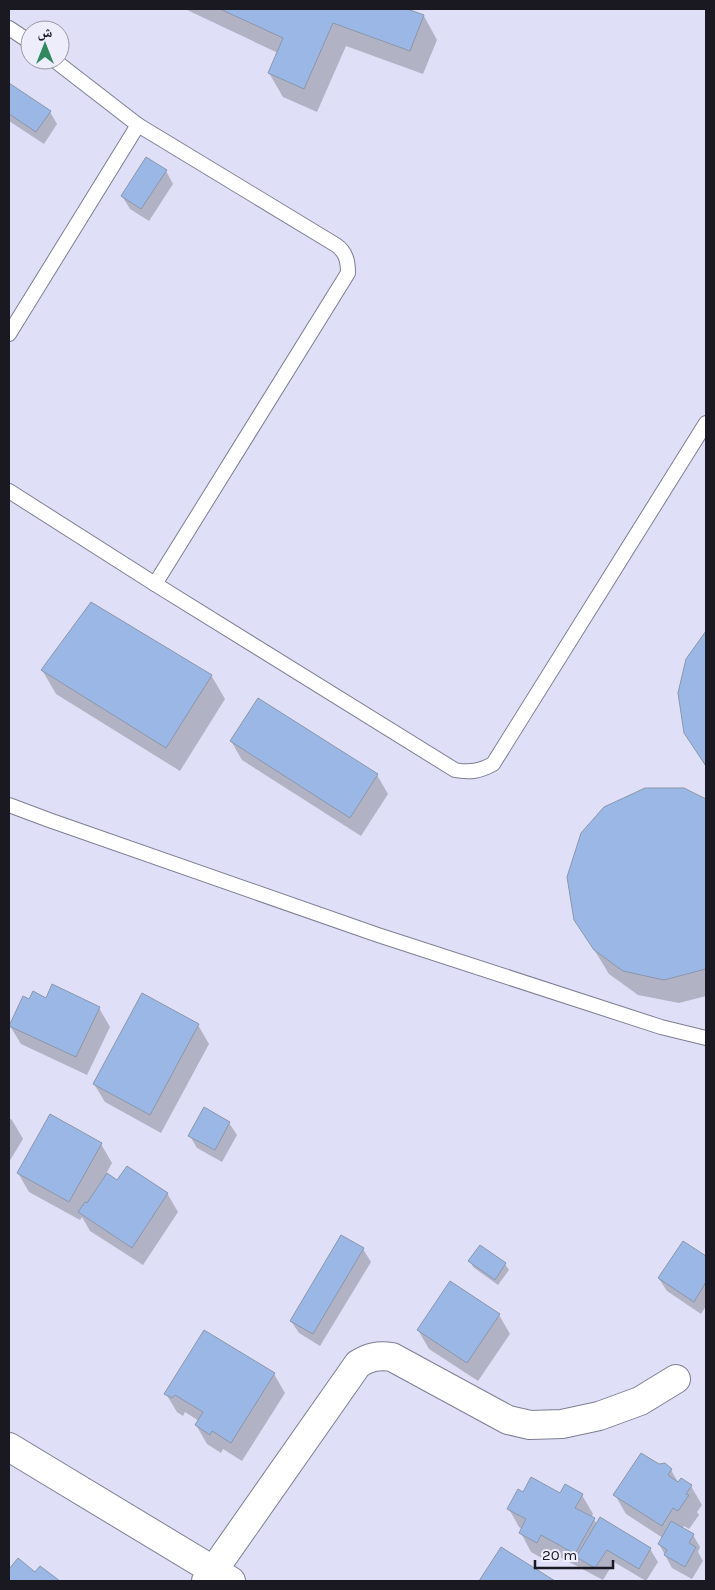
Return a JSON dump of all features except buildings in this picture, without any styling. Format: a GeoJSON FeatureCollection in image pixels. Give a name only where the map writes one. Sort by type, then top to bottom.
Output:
{"type":"FeatureCollection","features":[{"type":"Feature","properties":{"kind":"street"},"geometry":{"type":"LineString","coordinates":[[9,1447],[217,1577],[358,1364],[367,1358],[378,1355],[392,1357],[508,1420],[530,1425],[562,1424],[599,1416],[640,1401],[676,1379]]}},
{"type":"Feature","properties":{"kind":"lane"},"geometry":{"type":"LineString","coordinates":[[9,28],[20,35]]}},
{"type":"Feature","properties":{"kind":"lane"},"geometry":{"type":"LineString","coordinates":[[67,70],[138,125],[336,245],[346,256],[348,264],[348,273],[155,584]]}},
{"type":"Feature","properties":{"kind":"lane"},"geometry":{"type":"LineString","coordinates":[[9,334],[138,125]]}},
{"type":"Feature","properties":{"kind":"lane"},"geometry":{"type":"LineString","coordinates":[[9,491],[455,770],[469,772],[482,770],[493,764],[702,439],[706,423]]}},
{"type":"Feature","properties":{"kind":"lane"},"geometry":{"type":"LineString","coordinates":[[9,805],[378,935],[661,1027],[706,1038]]}}]}
